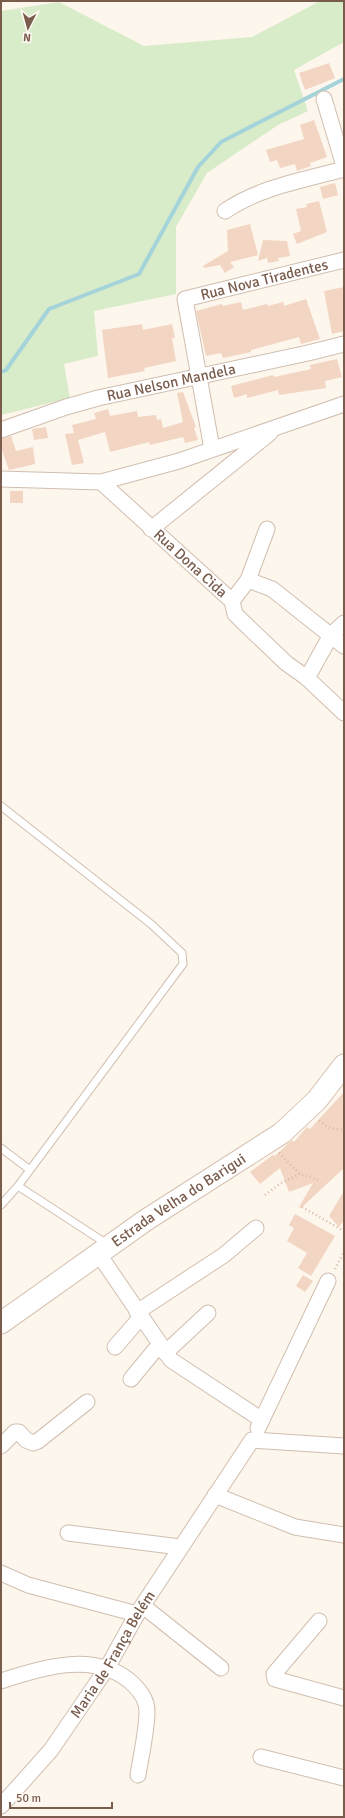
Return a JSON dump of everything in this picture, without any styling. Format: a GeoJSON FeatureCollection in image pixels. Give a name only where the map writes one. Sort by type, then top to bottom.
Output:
{"type":"FeatureCollection","features":[{"type":"Feature","properties":{"kind":"street"},"geometry":{"type":"LineString","coordinates":[[225,211],[241,200],[258,193],[344,168],[324,99]]}},
{"type":"Feature","properties":{"kind":"street","name":"Rua Nova Tiradentes"},"geometry":{"type":"LineString","coordinates":[[198,377],[185,299],[344,260]]}},
{"type":"Feature","properties":{"kind":"street","name":"Rua Nelson Mandela"},"geometry":{"type":"LineString","coordinates":[[1,430],[66,407],[119,393],[344,344]]}},
{"type":"Feature","properties":{"kind":"street"},"geometry":{"type":"LineString","coordinates":[[198,377],[212,450]]}},
{"type":"Feature","properties":{"kind":"street"},"geometry":{"type":"LineString","coordinates":[[1,479],[101,482],[141,473],[344,404]]}},
{"type":"Feature","properties":{"kind":"street"},"geometry":{"type":"LineString","coordinates":[[152,529],[278,426]]}},
{"type":"Feature","properties":{"kind":"street","name":"Rua Dona Cida"},"geometry":{"type":"LineString","coordinates":[[101,482],[232,601],[232,607],[241,620],[286,663],[307,678],[344,713]]}},
{"type":"Feature","properties":{"kind":"street"},"geometry":{"type":"LineString","coordinates":[[232,601],[248,580],[267,529]]}},
{"type":"Feature","properties":{"kind":"street"},"geometry":{"type":"LineString","coordinates":[[248,580],[272,589],[344,646]]}},
{"type":"Feature","properties":{"kind":"street"},"geometry":{"type":"LineString","coordinates":[[307,678],[331,635],[344,623]]}},
{"type":"Feature","properties":{"kind":"street","name":"Estrada Velha do Barigui"},"geometry":{"type":"LineString","coordinates":[[1,1323],[103,1249],[270,1142],[306,1112],[330,1085],[344,1065]]}},
{"type":"Feature","properties":{"kind":"street"},"geometry":{"type":"LineString","coordinates":[[115,1348],[139,1315],[224,1255],[256,1228]]}},
{"type":"Feature","properties":{"kind":"street"},"geometry":{"type":"LineString","coordinates":[[103,1249],[139,1315],[162,1349],[179,1366],[262,1420]]}},
{"type":"Feature","properties":{"kind":"street","name":"Maria de França Belém"},"geometry":{"type":"LineString","coordinates":[[1,1806],[51,1750],[107,1668],[140,1610],[180,1547],[252,1440],[328,1281]]}},
{"type":"Feature","properties":{"kind":"street"},"geometry":{"type":"LineString","coordinates":[[131,1379],[162,1349],[208,1313]]}},
{"type":"Feature","properties":{"kind":"street"},"geometry":{"type":"LineString","coordinates":[[1,1446],[15,1432],[20,1432],[26,1440],[33,1443],[38,1441],[87,1402]]}},
{"type":"Feature","properties":{"kind":"street"},"geometry":{"type":"LineString","coordinates":[[252,1440],[344,1446]]}},
{"type":"Feature","properties":{"kind":"street"},"geometry":{"type":"LineString","coordinates":[[215,1495],[295,1527],[344,1535]]}},
{"type":"Feature","properties":{"kind":"street"},"geometry":{"type":"LineString","coordinates":[[68,1534],[180,1547]]}},
{"type":"Feature","properties":{"kind":"street"},"geometry":{"type":"LineString","coordinates":[[1,1573],[28,1585],[140,1610],[221,1668]]}},
{"type":"Feature","properties":{"kind":"street"},"geometry":{"type":"LineString","coordinates":[[319,1621],[274,1674],[275,1679],[344,1698]]}},
{"type":"Feature","properties":{"kind":"street"},"geometry":{"type":"LineString","coordinates":[[1,1681],[37,1669],[70,1664],[107,1668],[124,1676],[142,1693],[147,1711],[138,1775]]}},
{"type":"Feature","properties":{"kind":"street"},"geometry":{"type":"LineString","coordinates":[[261,1757],[344,1778]]}},
{"type":"Feature","properties":{"kind":"lane"},"geometry":{"type":"LineString","coordinates":[[1,806],[151,924],[182,953],[183,964],[18,1186],[1,1205]]}},
{"type":"Feature","properties":{"kind":"lane"},"geometry":{"type":"LineString","coordinates":[[1,1148],[30,1170]]}},
{"type":"Feature","properties":{"kind":"lane"},"geometry":{"type":"LineString","coordinates":[[18,1186],[103,1249]]}},
{"type":"Feature","properties":{"kind":"path"},"geometry":{"type":"LineString","coordinates":[[306,1112],[330,1128],[344,1130]]}},
{"type":"Feature","properties":{"kind":"path"},"geometry":{"type":"LineString","coordinates":[[270,1142],[300,1174],[318,1180]]}},
{"type":"Feature","properties":{"kind":"path"},"geometry":{"type":"LineString","coordinates":[[265,1195],[281,1183],[300,1174]]}},
{"type":"Feature","properties":{"kind":"path"},"geometry":{"type":"LineString","coordinates":[[302,1207],[344,1231]]}},
{"type":"Feature","properties":{"kind":"path"},"geometry":{"type":"LineString","coordinates":[[328,1281],[344,1252]]}},
{"type":"Feature","properties":{"kind":"green space"},"geometry":{"type":"Polygon","coordinates":[[[320,1],[344,1],[344,42],[294,70],[308,111],[278,125],[207,173],[176,227],[176,294],[94,311],[98,356],[64,364],[70,398],[1,415],[1,11],[59,2],[144,46],[252,37],[320,1]]]}},
{"type":"Feature","properties":{"kind":"building"},"geometry":{"type":"Polygon","coordinates":[[[329,63],[335,78],[305,90],[299,73],[329,63]]]}},
{"type":"Feature","properties":{"kind":"building"},"geometry":{"type":"Polygon","coordinates":[[[314,120],[327,157],[310,163],[311,166],[297,171],[295,164],[280,168],[277,160],[270,162],[266,150],[304,139],[300,125],[314,120]]]}},
{"type":"Feature","properties":{"kind":"building"},"geometry":{"type":"Polygon","coordinates":[[[335,183],[338,195],[323,199],[320,187],[335,183]]]}},
{"type":"Feature","properties":{"kind":"building"},"geometry":{"type":"Polygon","coordinates":[[[319,201],[327,232],[297,244],[293,234],[301,231],[296,209],[307,207],[306,204],[319,201]]]}},
{"type":"Feature","properties":{"kind":"building"},"geometry":{"type":"Polygon","coordinates":[[[250,224],[258,255],[230,262],[234,267],[225,273],[220,265],[204,268],[203,266],[228,251],[227,230],[250,224]]]}},
{"type":"Feature","properties":{"kind":"building"},"geometry":{"type":"Polygon","coordinates":[[[263,240],[287,241],[290,256],[278,258],[279,261],[268,263],[267,258],[258,261],[263,240]]]}},
{"type":"Feature","properties":{"kind":"building"},"geometry":{"type":"Polygon","coordinates":[[[344,287],[344,331],[332,334],[324,291],[344,287]]]}},
{"type":"Feature","properties":{"kind":"building"},"geometry":{"type":"Polygon","coordinates":[[[306,299],[320,339],[301,344],[299,337],[251,350],[251,352],[223,358],[221,353],[206,356],[196,311],[222,304],[223,306],[241,302],[243,310],[283,302],[284,306],[306,299]]]}},
{"type":"Feature","properties":{"kind":"building"},"geometry":{"type":"Polygon","coordinates":[[[142,324],[143,330],[172,324],[175,338],[172,338],[176,361],[144,368],[145,371],[108,378],[102,330],[142,324]]]}},
{"type":"Feature","properties":{"kind":"building"},"geometry":{"type":"Polygon","coordinates":[[[337,359],[342,377],[325,381],[326,388],[279,395],[278,390],[247,398],[247,394],[234,398],[231,386],[273,375],[274,377],[311,369],[310,365],[337,359]]]}},
{"type":"Feature","properties":{"kind":"building"},"geometry":{"type":"Polygon","coordinates":[[[183,392],[196,427],[194,428],[198,440],[185,443],[183,437],[150,445],[149,442],[110,452],[105,432],[78,440],[84,463],[72,465],[65,434],[74,433],[72,425],[96,419],[94,413],[108,409],[110,416],[137,411],[138,417],[156,415],[157,420],[161,419],[163,428],[183,422],[177,393],[183,392]]]}},
{"type":"Feature","properties":{"kind":"building"},"geometry":{"type":"Polygon","coordinates":[[[46,427],[48,438],[34,440],[32,429],[46,427]]]}},
{"type":"Feature","properties":{"kind":"building"},"geometry":{"type":"Polygon","coordinates":[[[11,436],[16,451],[33,447],[35,464],[9,470],[1,447],[1,439],[11,436]]]}},
{"type":"Feature","properties":{"kind":"building"},"geometry":{"type":"Polygon","coordinates":[[[10,491],[23,491],[23,503],[10,503],[10,491]]]}},
{"type":"Feature","properties":{"kind":"building"},"geometry":{"type":"Polygon","coordinates":[[[344,1092],[344,1168],[301,1208],[299,1207],[313,1183],[289,1192],[280,1168],[260,1184],[250,1172],[273,1155],[275,1156],[292,1140],[294,1142],[307,1127],[310,1129],[344,1092]]]}},
{"type":"Feature","properties":{"kind":"building"},"geometry":{"type":"Polygon","coordinates":[[[344,1191],[344,1220],[339,1227],[329,1216],[344,1191]]]}},
{"type":"Feature","properties":{"kind":"building"},"geometry":{"type":"Polygon","coordinates":[[[295,1214],[335,1236],[311,1276],[298,1268],[307,1253],[287,1241],[294,1228],[289,1225],[295,1214]]]}},
{"type":"Feature","properties":{"kind":"building"},"geometry":{"type":"Polygon","coordinates":[[[303,1275],[313,1281],[305,1292],[296,1286],[303,1275]]]}},
{"type":"Feature","properties":{"kind":"waterway"},"geometry":{"type":"LineString","coordinates":[[1,372],[6,370],[49,309],[139,274],[198,167],[221,142],[344,79]]}}]}
